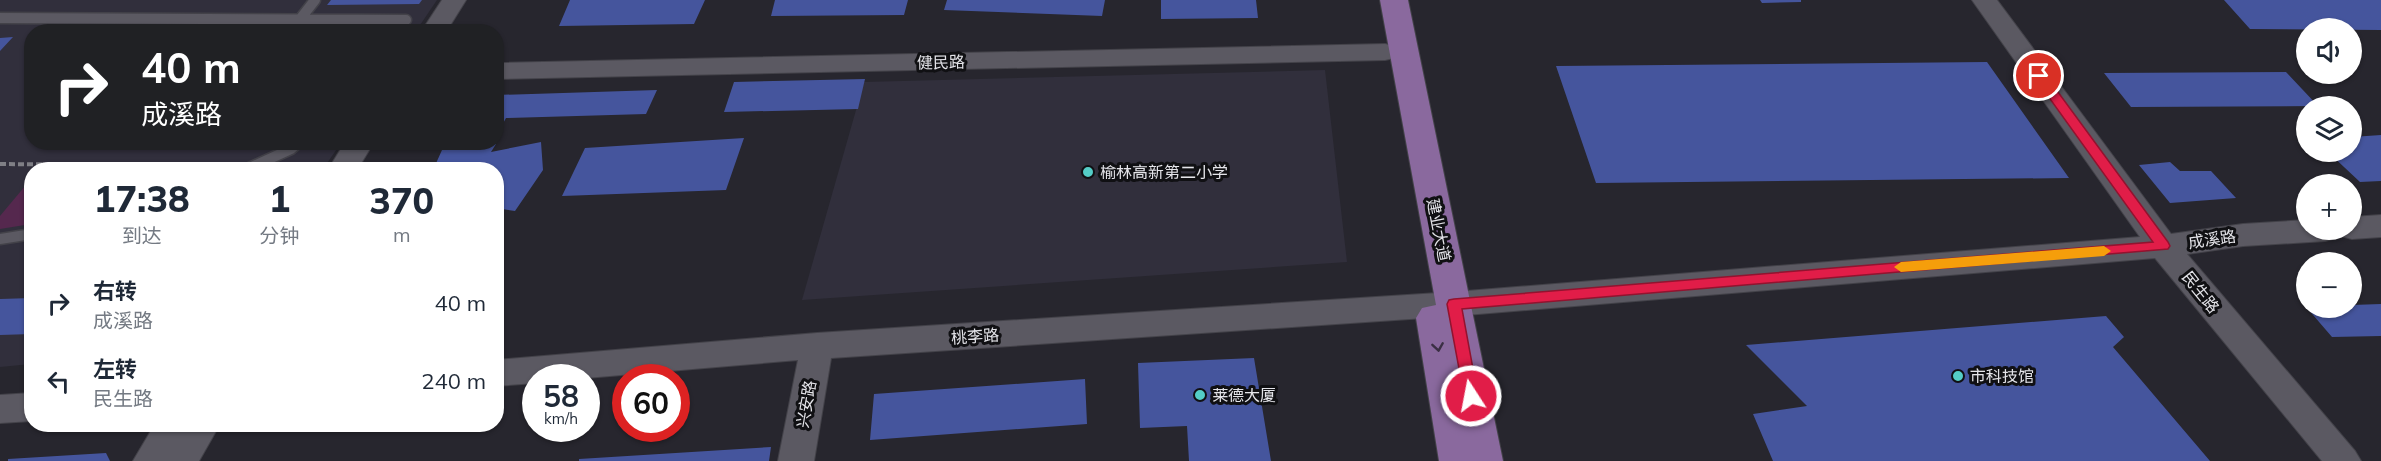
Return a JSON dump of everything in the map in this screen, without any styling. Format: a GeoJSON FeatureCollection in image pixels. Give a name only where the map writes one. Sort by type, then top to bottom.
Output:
{"type":"FeatureCollection","features":[{"type":"Feature","properties":{"kind":"main road"},"geometry":{"type":"LineString","coordinates":[[438,24],[454,0]]}},
{"type":"Feature","properties":{"kind":"main road"},"geometry":{"type":"LineString","coordinates":[[458,24],[474,0]]}},
{"type":"Feature","properties":{"kind":"main road","name":"建业大道"},"geometry":{"type":"LineString","coordinates":[[1376,0],[1385,52],[1443,305],[1484,461]]}},
{"type":"Feature","properties":{"kind":"main road","name":"建业大道"},"geometry":{"type":"LineString","coordinates":[[1394,0],[1443,305],[1458,461]]}},
{"type":"Feature","properties":{"kind":"main road","name":"民生路"},"geometry":{"type":"LineString","coordinates":[[1984,0],[2163,246],[2343,461]]}},
{"type":"Feature","properties":{"kind":"main road","name":"健民路"},"geometry":{"type":"LineString","coordinates":[[504,71],[1385,52]]}},
{"type":"Feature","properties":{"kind":"main road"},"geometry":{"type":"LineString","coordinates":[[2362,227],[2381,226]]}},
{"type":"Feature","properties":{"kind":"main road","name":"成溪路"},"geometry":{"type":"LineString","coordinates":[[1443,305],[2163,246],[2243,235],[2296,232]]}},
{"type":"Feature","properties":{"kind":"main road","name":"桃李路"},"geometry":{"type":"LineString","coordinates":[[504,372],[816,346],[1443,305]]}},
{"type":"Feature","properties":{"kind":"main road","name":"兴安路"},"geometry":{"type":"LineString","coordinates":[[796,461],[816,346]]}},
{"type":"Feature","properties":{"kind":"main road"},"geometry":{"type":"LineString","coordinates":[[0,409],[24,408]]}},
{"type":"Feature","properties":{"kind":"main road"},"geometry":{"type":"LineString","coordinates":[[151,461],[169,432]]}},
{"type":"Feature","properties":{"kind":"main road"},"geometry":{"type":"LineString","coordinates":[[180,461],[198,432]]}},
{"type":"Feature","properties":{"kind":"lane"},"geometry":{"type":"LineString","coordinates":[[301,18],[315,0]]}},
{"type":"Feature","properties":{"kind":"lane"},"geometry":{"type":"LineString","coordinates":[[0,18],[406,20],[403,24]]}},
{"type":"Feature","properties":{"kind":"lane"},"geometry":{"type":"LineString","coordinates":[[262,162],[289,150]]}},
{"type":"Feature","properties":{"kind":"lane"},"geometry":{"type":"LineString","coordinates":[[0,239],[24,235]]}},
{"type":"Feature","properties":{"kind":"path"},"geometry":{"type":"LineString","coordinates":[[0,164],[24,164]]}},
{"type":"Feature","properties":{"kind":"shaded area"},"geometry":{"type":"Polygon","coordinates":[[[0,0],[437,0],[421,24],[24,24],[24,150],[336,150],[328,162],[24,162],[24,365],[0,367],[0,0]]]}},
{"type":"Feature","properties":{"kind":"shaded area","name":"榆林高新第二小学"},"geometry":{"type":"Polygon","coordinates":[[[1325,70],[1347,262],[802,300],[864,82],[1325,70]]]}},
{"type":"Feature","properties":{"kind":"shaded area"},"geometry":{"type":"Polygon","coordinates":[[[24,187],[24,225],[0,229],[0,216],[24,187]]]}},
{"type":"Feature","properties":{"kind":"building"},"geometry":{"type":"Polygon","coordinates":[[[331,0],[422,0],[419,4],[327,5],[331,0]]]}},
{"type":"Feature","properties":{"kind":"building"},"geometry":{"type":"Polygon","coordinates":[[[570,0],[705,0],[694,24],[559,26],[570,0]]]}},
{"type":"Feature","properties":{"kind":"building"},"geometry":{"type":"Polygon","coordinates":[[[775,0],[908,0],[904,15],[771,16],[775,0]]]}},
{"type":"Feature","properties":{"kind":"building"},"geometry":{"type":"Polygon","coordinates":[[[947,0],[1105,0],[1102,16],[944,10],[947,0]]]}},
{"type":"Feature","properties":{"kind":"building"},"geometry":{"type":"Polygon","coordinates":[[[1161,0],[1256,0],[1258,18],[1161,19],[1161,0]]]}},
{"type":"Feature","properties":{"kind":"building"},"geometry":{"type":"Polygon","coordinates":[[[1760,0],[1801,0],[1801,2],[1762,3],[1760,0]]]}},
{"type":"Feature","properties":{"kind":"building"},"geometry":{"type":"Polygon","coordinates":[[[2224,0],[2381,0],[2381,30],[2362,30],[2362,18],[2296,18],[2296,29],[2250,29],[2224,0]]]}},
{"type":"Feature","properties":{"kind":"building"},"geometry":{"type":"Polygon","coordinates":[[[13,37],[0,51],[0,38],[13,37]]]}},
{"type":"Feature","properties":{"kind":"building"},"geometry":{"type":"Polygon","coordinates":[[[1987,62],[2069,178],[1596,183],[1556,66],[1987,62]]]}},
{"type":"Feature","properties":{"kind":"building"},"geometry":{"type":"Polygon","coordinates":[[[2286,72],[2309,96],[2296,96],[2296,106],[2131,107],[2104,73],[2286,72]]]}},
{"type":"Feature","properties":{"kind":"building"},"geometry":{"type":"Polygon","coordinates":[[[865,79],[858,109],[724,112],[734,82],[865,79]]]}},
{"type":"Feature","properties":{"kind":"building"},"geometry":{"type":"Polygon","coordinates":[[[657,90],[646,114],[506,118],[504,122],[504,95],[657,90]]]}},
{"type":"Feature","properties":{"kind":"building"},"geometry":{"type":"Polygon","coordinates":[[[2381,135],[2381,181],[2362,182],[2362,174],[2351,174],[2339,162],[2362,162],[2362,136],[2381,135]]]}},
{"type":"Feature","properties":{"kind":"building"},"geometry":{"type":"Polygon","coordinates":[[[744,138],[726,190],[562,196],[585,148],[744,138]]]}},
{"type":"Feature","properties":{"kind":"building"},"geometry":{"type":"Polygon","coordinates":[[[541,142],[543,170],[515,211],[504,209],[504,162],[437,162],[442,150],[492,150],[491,152],[541,142]]]}},
{"type":"Feature","properties":{"kind":"building"},"geometry":{"type":"Polygon","coordinates":[[[2170,162],[2180,171],[2211,171],[2236,198],[2170,203],[2139,165],[2170,162]]]}},
{"type":"Feature","properties":{"kind":"building"},"geometry":{"type":"Polygon","coordinates":[[[24,298],[24,334],[0,335],[0,299],[24,298]]]}},
{"type":"Feature","properties":{"kind":"building"},"geometry":{"type":"Polygon","coordinates":[[[2381,304],[2381,336],[2332,337],[2316,318],[2362,318],[2362,305],[2381,304]]]}},
{"type":"Feature","properties":{"kind":"building","name":"市科技馆"},"geometry":{"type":"Polygon","coordinates":[[[2106,316],[2124,337],[2113,347],[2210,461],[1773,461],[1753,414],[1807,406],[1746,345],[2106,316]]]}},
{"type":"Feature","properties":{"kind":"building","name":"莱德大厦"},"geometry":{"type":"Polygon","coordinates":[[[1254,358],[1271,461],[1189,461],[1187,426],[1140,428],[1138,363],[1254,358]]]}},
{"type":"Feature","properties":{"kind":"building"},"geometry":{"type":"Polygon","coordinates":[[[1085,379],[1087,424],[870,440],[874,394],[1085,379]]]}},
{"type":"Feature","properties":{"kind":"building"},"geometry":{"type":"Polygon","coordinates":[[[771,447],[769,461],[579,461],[579,459],[771,447]]]}},
{"type":"Feature","properties":{"kind":"building"},"geometry":{"type":"Polygon","coordinates":[[[106,453],[110,461],[8,461],[8,459],[106,453]]]}},
{"type":"Feature","properties":{"kind":"slow traffic"},"geometry":{"type":"LineString","coordinates":[[1901,267],[2104,251]]}},
{"type":"Feature","properties":{"kind":"place","name":"榆林高新第二小学"},"geometry":{"type":"Point","coordinates":[1088,172]}},
{"type":"Feature","properties":{"kind":"place","name":"市科技馆"},"geometry":{"type":"Point","coordinates":[1958,376]}},
{"type":"Feature","properties":{"kind":"place","name":"莱德大厦"},"geometry":{"type":"Point","coordinates":[1200,395]}},
{"type":"Feature","properties":{"kind":"route"},"geometry":{"type":"LineString","coordinates":[[1471,396],[1454,304],[2163,246],[2039,76]]}}]}
